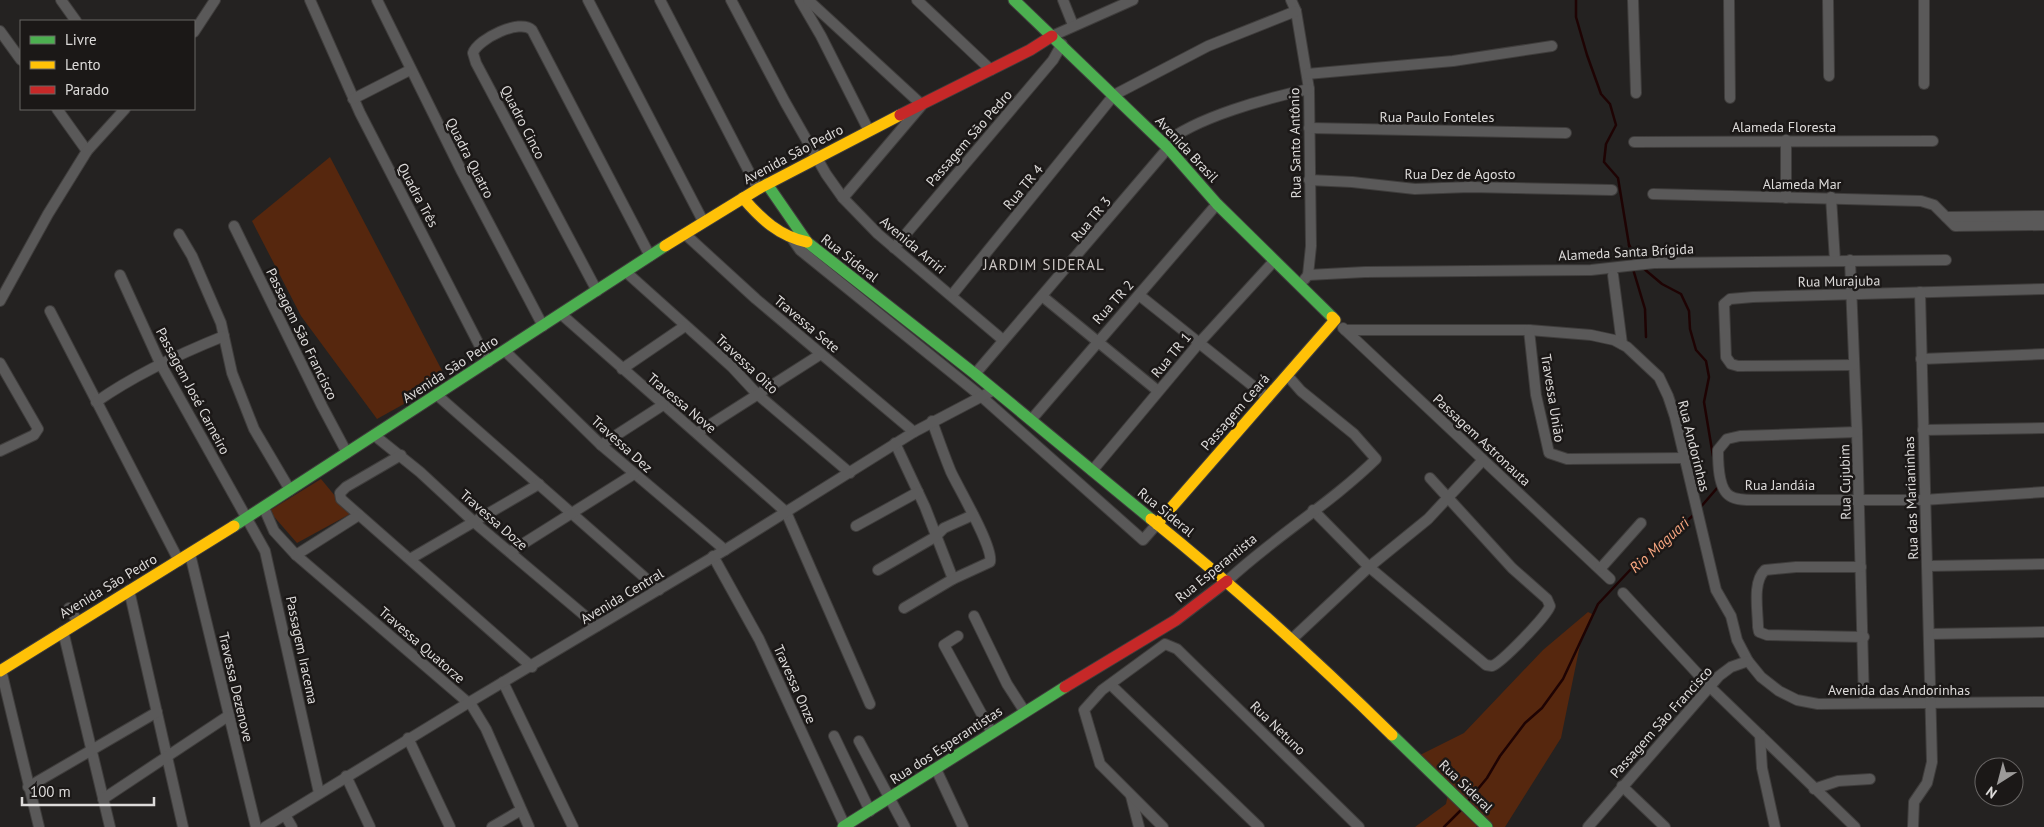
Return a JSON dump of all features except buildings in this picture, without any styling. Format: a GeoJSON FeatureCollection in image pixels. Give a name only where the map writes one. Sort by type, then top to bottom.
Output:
{"type":"FeatureCollection","features":[{"type":"Feature","properties":{"kind":"main road","name":"Avenida Brasil"},"geometry":{"type":"LineString","coordinates":[[1014,0],[1062,44],[1166,146],[1217,204],[1335,320]]}},
{"type":"Feature","properties":{"kind":"main road","name":"Avenida São Pedro"},"geometry":{"type":"LineString","coordinates":[[0,670],[264,508],[374,435],[506,352],[542,326],[703,221],[762,187],[991,70],[1052,36]]}},
{"type":"Feature","properties":{"kind":"main road","name":"Rua Sideral"},"geometry":{"type":"LineString","coordinates":[[762,187],[807,242],[975,374],[1227,581],[1333,677],[1487,827]]}},
{"type":"Feature","properties":{"kind":"main road","name":"Rua Sideral"},"geometry":{"type":"LineString","coordinates":[[743,198],[764,222],[793,240],[807,242]]}},
{"type":"Feature","properties":{"kind":"main road","name":"Passagem Ceará"},"geometry":{"type":"LineString","coordinates":[[1157,524],[1335,320]]}},
{"type":"Feature","properties":{"kind":"main road","name":"Rua Esperantista"},"geometry":{"type":"LineString","coordinates":[[1065,687],[1176,620],[1227,581]]}},
{"type":"Feature","properties":{"kind":"main road","name":"Rua dos Esperantistas"},"geometry":{"type":"LineString","coordinates":[[844,827],[1065,687]]}},
{"type":"Feature","properties":{"kind":"street"},"geometry":{"type":"LineString","coordinates":[[61,0],[75,20]]}},
{"type":"Feature","properties":{"kind":"street"},"geometry":{"type":"LineString","coordinates":[[195,30],[215,0]]}},
{"type":"Feature","properties":{"kind":"street","name":"Quadra Três"},"geometry":{"type":"LineString","coordinates":[[310,0],[353,99],[488,362]]}},
{"type":"Feature","properties":{"kind":"street","name":"Quadra Quatro"},"geometry":{"type":"LineString","coordinates":[[377,0],[410,70],[542,326]]}},
{"type":"Feature","properties":{"kind":"street"},"geometry":{"type":"LineString","coordinates":[[588,0],[703,221]]}},
{"type":"Feature","properties":{"kind":"street","name":"Avenida Arriri"},"geometry":{"type":"LineString","coordinates":[[731,0],[784,102],[817,159],[843,198],[865,222],[894,248],[1003,340]]}},
{"type":"Feature","properties":{"kind":"street"},"geometry":{"type":"LineString","coordinates":[[800,0],[821,36],[869,131]]}},
{"type":"Feature","properties":{"kind":"street"},"geometry":{"type":"LineString","coordinates":[[808,0],[922,105]]}},
{"type":"Feature","properties":{"kind":"street"},"geometry":{"type":"LineString","coordinates":[[916,0],[991,70]]}},
{"type":"Feature","properties":{"kind":"street"},"geometry":{"type":"LineString","coordinates":[[1063,0],[1073,25]]}},
{"type":"Feature","properties":{"kind":"street"},"geometry":{"type":"LineString","coordinates":[[1052,36],[1073,25],[1133,0]]}},
{"type":"Feature","properties":{"kind":"street","name":"Rua Santo Antônio"},"geometry":{"type":"LineString","coordinates":[[1291,0],[1296,11],[1309,89],[1311,246],[1308,275]]}},
{"type":"Feature","properties":{"kind":"street"},"geometry":{"type":"LineString","coordinates":[[1633,0],[1636,93]]}},
{"type":"Feature","properties":{"kind":"street"},"geometry":{"type":"LineString","coordinates":[[1728,0],[1730,98]]}},
{"type":"Feature","properties":{"kind":"street"},"geometry":{"type":"LineString","coordinates":[[1828,0],[1829,76]]}},
{"type":"Feature","properties":{"kind":"street"},"geometry":{"type":"LineString","coordinates":[[1924,0],[1924,84]]}},
{"type":"Feature","properties":{"kind":"street"},"geometry":{"type":"LineString","coordinates":[[660,1],[762,187]]}},
{"type":"Feature","properties":{"kind":"street"},"geometry":{"type":"LineString","coordinates":[[1114,96],[1216,43],[1296,11]]}},
{"type":"Feature","properties":{"kind":"street","name":"Quadro Cinco"},"geometry":{"type":"LineString","coordinates":[[597,291],[476,63],[473,53],[477,45],[483,40],[513,27],[525,25],[532,30],[650,256]]}},
{"type":"Feature","properties":{"kind":"street"},"geometry":{"type":"LineString","coordinates":[[0,31],[20,59]]}},
{"type":"Feature","properties":{"kind":"street","name":"Passagem São Pedro"},"geometry":{"type":"LineString","coordinates":[[894,248],[1053,60],[1062,44]]}},
{"type":"Feature","properties":{"kind":"street"},"geometry":{"type":"LineString","coordinates":[[1307,74],[1453,61],[1552,46]]}},
{"type":"Feature","properties":{"kind":"street"},"geometry":{"type":"LineString","coordinates":[[353,99],[410,70]]}},
{"type":"Feature","properties":{"kind":"street","name":"Rua TR 3"},"geometry":{"type":"LineString","coordinates":[[975,374],[1176,135],[1222,115],[1276,97],[1309,89]]}},
{"type":"Feature","properties":{"kind":"street","name":"Rua TR 4"},"geometry":{"type":"LineString","coordinates":[[952,295],[1114,96]]}},
{"type":"Feature","properties":{"kind":"street","name":"Avenida São Pedro"},"geometry":{"type":"LineString","coordinates":[[843,198],[922,105]]}},
{"type":"Feature","properties":{"kind":"street"},"geometry":{"type":"LineString","coordinates":[[58,110],[87,151]]}},
{"type":"Feature","properties":{"kind":"street"},"geometry":{"type":"LineString","coordinates":[[0,301],[48,214],[87,151],[124,110]]}},
{"type":"Feature","properties":{"kind":"street","name":"Rua Paulo Fonteles"},"geometry":{"type":"LineString","coordinates":[[1309,128],[1566,132]]}},
{"type":"Feature","properties":{"kind":"street"},"geometry":{"type":"LineString","coordinates":[[1786,140],[1786,198]]}},
{"type":"Feature","properties":{"kind":"street","name":"Alameda Floresta"},"geometry":{"type":"LineString","coordinates":[[1634,142],[1933,141]]}},
{"type":"Feature","properties":{"kind":"street","name":"Rua Dez de Agosto"},"geometry":{"type":"LineString","coordinates":[[1309,180],[1422,189],[1470,186],[1612,190]]}},
{"type":"Feature","properties":{"kind":"street","name":"Alameda Mar"},"geometry":{"type":"LineString","coordinates":[[1653,194],[1786,198],[1831,197],[1922,201],[1934,205],[1955,226],[2044,225]]}},
{"type":"Feature","properties":{"kind":"street"},"geometry":{"type":"LineString","coordinates":[[1831,197],[1835,261]]}},
{"type":"Feature","properties":{"kind":"street","name":"Rua TR 2"},"geometry":{"type":"LineString","coordinates":[[1030,420],[1096,341],[1217,204]]}},
{"type":"Feature","properties":{"kind":"street"},"geometry":{"type":"LineString","coordinates":[[1946,217],[2044,216]]}},
{"type":"Feature","properties":{"kind":"street","name":"Passagem São Francisco"},"geometry":{"type":"LineString","coordinates":[[234,226],[322,406],[348,454]]}},
{"type":"Feature","properties":{"kind":"street"},"geometry":{"type":"LineString","coordinates":[[179,234],[192,256],[217,312],[224,336],[228,362],[241,397],[263,446],[290,490]]}},
{"type":"Feature","properties":{"kind":"street","name":"Travessa Sete"},"geometry":{"type":"LineString","coordinates":[[685,234],[821,354],[914,432]]}},
{"type":"Feature","properties":{"kind":"street"},"geometry":{"type":"LineString","coordinates":[[793,240],[800,250],[982,397],[1143,540],[1157,524]]}},
{"type":"Feature","properties":{"kind":"street","name":"Rua TR 1"},"geometry":{"type":"LineString","coordinates":[[1092,471],[1199,343],[1274,260]]}},
{"type":"Feature","properties":{"kind":"street","name":"Rua Cujubim"},"geometry":{"type":"LineString","coordinates":[[1850,260],[1862,567],[1864,703]]}},
{"type":"Feature","properties":{"kind":"street","name":"Alameda Santa Brígida"},"geometry":{"type":"LineString","coordinates":[[1308,275],[1433,271],[1591,270],[1654,263],[1946,260]]}},
{"type":"Feature","properties":{"kind":"street","name":"Travessa Oito"},"geometry":{"type":"LineString","coordinates":[[626,272],[732,367],[758,394],[850,473]]}},
{"type":"Feature","properties":{"kind":"street","name":"Passagem José Carneiro"},"geometry":{"type":"LineString","coordinates":[[120,274],[160,364],[247,518]]}},
{"type":"Feature","properties":{"kind":"street"},"geometry":{"type":"LineString","coordinates":[[1299,285],[1308,275]]}},
{"type":"Feature","properties":{"kind":"street"},"geometry":{"type":"LineString","coordinates":[[1613,275],[1622,344]]}},
{"type":"Feature","properties":{"kind":"street","name":"Rua Murajuba"},"geometry":{"type":"LineString","coordinates":[[1853,365],[1734,366],[1726,357],[1723,311],[1726,301],[1753,297],[2044,290]]}},
{"type":"Feature","properties":{"kind":"street","name":"Rua das Marianinhas"},"geometry":{"type":"LineString","coordinates":[[1913,827],[1914,802],[1927,783],[1932,770],[1927,566],[1923,500],[1920,292]]}},
{"type":"Feature","properties":{"kind":"street"},"geometry":{"type":"LineString","coordinates":[[1138,295],[1268,398]]}},
{"type":"Feature","properties":{"kind":"street"},"geometry":{"type":"LineString","coordinates":[[1042,296],[1158,391]]}},
{"type":"Feature","properties":{"kind":"street"},"geometry":{"type":"LineString","coordinates":[[50,311],[179,561]]}},
{"type":"Feature","properties":{"kind":"street","name":"Travessa Nove"},"geometry":{"type":"LineString","coordinates":[[561,314],[786,512]]}},
{"type":"Feature","properties":{"kind":"street","name":"Passagem Astronauta"},"geometry":{"type":"LineString","coordinates":[[1335,320],[1610,579]]}},
{"type":"Feature","properties":{"kind":"street"},"geometry":{"type":"LineString","coordinates":[[622,369],[685,326]]}},
{"type":"Feature","properties":{"kind":"street","name":"Rua Andorinhas"},"geometry":{"type":"LineString","coordinates":[[1345,330],[1529,330],[1591,335],[1622,344],[1646,364],[1662,382],[1675,417],[1716,590],[1732,616],[1737,640],[1748,661]]}},
{"type":"Feature","properties":{"kind":"street","name":"Travessa União"},"geometry":{"type":"LineString","coordinates":[[1529,330],[1536,395],[1549,453],[1560,458],[1587,459],[1684,458]]}},
{"type":"Feature","properties":{"kind":"street"},"geometry":{"type":"LineString","coordinates":[[96,402],[125,381],[224,336]]}},
{"type":"Feature","properties":{"kind":"street","name":"Travessa Dez"},"geometry":{"type":"LineString","coordinates":[[506,352],[601,445],[725,550]]}},
{"type":"Feature","properties":{"kind":"street"},"geometry":{"type":"LineString","coordinates":[[697,433],[821,354]]}},
{"type":"Feature","properties":{"kind":"street"},"geometry":{"type":"LineString","coordinates":[[1921,359],[2044,354]]}},
{"type":"Feature","properties":{"kind":"street"},"geometry":{"type":"LineString","coordinates":[[0,363],[38,427],[37,433],[0,450]]}},
{"type":"Feature","properties":{"kind":"street","name":"Rua Esperantista"},"geometry":{"type":"LineString","coordinates":[[1227,581],[1255,555],[1376,459],[1354,434],[1301,391],[1287,375]]}},
{"type":"Feature","properties":{"kind":"street","name":"Avenida Central"},"geometry":{"type":"LineString","coordinates":[[265,827],[408,738],[532,667],[725,550],[895,443],[932,421],[994,390]]}},
{"type":"Feature","properties":{"kind":"street"},"geometry":{"type":"LineString","coordinates":[[437,395],[659,590]]}},
{"type":"Feature","properties":{"kind":"street"},"geometry":{"type":"LineString","coordinates":[[601,445],[663,405]]}},
{"type":"Feature","properties":{"kind":"street"},"geometry":{"type":"LineString","coordinates":[[904,608],[953,579],[990,562],[991,559],[973,515],[952,472],[932,421]]}},
{"type":"Feature","properties":{"kind":"street"},"geometry":{"type":"LineString","coordinates":[[1923,430],[2044,428]]}},
{"type":"Feature","properties":{"kind":"street","name":"Rua Jandáia"},"geometry":{"type":"LineString","coordinates":[[1857,432],[1733,437],[1723,443],[1718,450],[1723,486],[1728,496],[1745,500],[1923,500],[2044,492]]}},
{"type":"Feature","properties":{"kind":"street","name":"Travessa Doze"},"geometry":{"type":"LineString","coordinates":[[374,435],[401,455],[475,523],[597,626]]}},
{"type":"Feature","properties":{"kind":"street"},"geometry":{"type":"LineString","coordinates":[[895,443],[918,492],[953,579]]}},
{"type":"Feature","properties":{"kind":"street"},"geometry":{"type":"LineString","coordinates":[[401,455],[340,492],[341,499],[532,667]]}},
{"type":"Feature","properties":{"kind":"street"},"geometry":{"type":"LineString","coordinates":[[1291,640],[1369,566],[1428,518],[1483,460]]}},
{"type":"Feature","properties":{"kind":"street"},"geometry":{"type":"LineString","coordinates":[[510,552],[634,474]]}},
{"type":"Feature","properties":{"kind":"street"},"geometry":{"type":"LineString","coordinates":[[1313,510],[1369,566],[1486,665],[1490,667],[1496,665],[1550,609],[1546,599],[1487,541],[1430,478]]}},
{"type":"Feature","properties":{"kind":"street"},"geometry":{"type":"LineString","coordinates":[[410,559],[475,523],[539,484]]}},
{"type":"Feature","properties":{"kind":"street"},"geometry":{"type":"LineString","coordinates":[[856,526],[918,492]]}},
{"type":"Feature","properties":{"kind":"street","name":"Travessa Quatorze"},"geometry":{"type":"LineString","coordinates":[[264,508],[274,531],[296,555],[468,702],[486,729],[529,827]]}},
{"type":"Feature","properties":{"kind":"street"},"geometry":{"type":"LineString","coordinates":[[786,512],[870,704]]}},
{"type":"Feature","properties":{"kind":"street"},"geometry":{"type":"LineString","coordinates":[[296,555],[359,514]]}},
{"type":"Feature","properties":{"kind":"street"},"geometry":{"type":"LineString","coordinates":[[878,570],[935,537],[944,528],[973,515]]}},
{"type":"Feature","properties":{"kind":"street","name":"Passagem Iracema"},"geometry":{"type":"LineString","coordinates":[[247,518],[265,551],[319,793]]}},
{"type":"Feature","properties":{"kind":"street"},"geometry":{"type":"LineString","coordinates":[[1600,569],[1641,523]]}},
{"type":"Feature","properties":{"kind":"street"},"geometry":{"type":"LineString","coordinates":[[265,551],[282,541]]}},
{"type":"Feature","properties":{"kind":"street","name":"Travessa Dezenove"},"geometry":{"type":"LineString","coordinates":[[190,554],[256,827]]}},
{"type":"Feature","properties":{"kind":"street","name":"Travessa Onze"},"geometry":{"type":"LineString","coordinates":[[713,556],[759,639],[844,827]]}},
{"type":"Feature","properties":{"kind":"street"},"geometry":{"type":"LineString","coordinates":[[1927,566],[2044,564]]}},
{"type":"Feature","properties":{"kind":"street"},"geometry":{"type":"LineString","coordinates":[[1862,567],[1769,569],[1760,577],[1760,632],[1774,636],[1864,637]]}},
{"type":"Feature","properties":{"kind":"street"},"geometry":{"type":"LineString","coordinates":[[129,590],[183,827]]}},
{"type":"Feature","properties":{"kind":"street"},"geometry":{"type":"LineString","coordinates":[[1623,593],[1709,686],[1855,827]]}},
{"type":"Feature","properties":{"kind":"street"},"geometry":{"type":"LineString","coordinates":[[69,608],[78,622]]}},
{"type":"Feature","properties":{"kind":"street"},"geometry":{"type":"LineString","coordinates":[[974,616],[1007,684],[1025,712]]}},
{"type":"Feature","properties":{"kind":"street"},"geometry":{"type":"LineString","coordinates":[[63,631],[110,827]]}},
{"type":"Feature","properties":{"kind":"street"},"geometry":{"type":"LineString","coordinates":[[1929,634],[2044,632]]}},
{"type":"Feature","properties":{"kind":"street"},"geometry":{"type":"LineString","coordinates":[[958,636],[944,645],[992,733]]}},
{"type":"Feature","properties":{"kind":"street","name":"Rua Netuno"},"geometry":{"type":"LineString","coordinates":[[1111,685],[1165,644],[1177,649],[1359,827]]}},
{"type":"Feature","properties":{"kind":"street","name":"Passagem São Francisco"},"geometry":{"type":"LineString","coordinates":[[1588,827],[1709,686],[1725,671],[1748,661]]}},
{"type":"Feature","properties":{"kind":"street","name":"Avenida das Andorinhas"},"geometry":{"type":"LineString","coordinates":[[1748,661],[1761,677],[1779,691],[1806,703],[2044,702]]}},
{"type":"Feature","properties":{"kind":"street"},"geometry":{"type":"LineString","coordinates":[[0,670],[39,827]]}},
{"type":"Feature","properties":{"kind":"street"},"geometry":{"type":"LineString","coordinates":[[503,682],[573,827]]}},
{"type":"Feature","properties":{"kind":"street"},"geometry":{"type":"LineString","coordinates":[[1163,827],[1100,764],[1084,710],[1102,690],[1111,685],[1259,827]]}},
{"type":"Feature","properties":{"kind":"street"},"geometry":{"type":"LineString","coordinates":[[28,787],[157,712]]}},
{"type":"Feature","properties":{"kind":"street"},"geometry":{"type":"LineString","coordinates":[[103,799],[228,716]]}},
{"type":"Feature","properties":{"kind":"street"},"geometry":{"type":"LineString","coordinates":[[834,736],[870,811]]}},
{"type":"Feature","properties":{"kind":"street"},"geometry":{"type":"LineString","coordinates":[[1760,736],[1762,768],[1776,827]]}},
{"type":"Feature","properties":{"kind":"street"},"geometry":{"type":"LineString","coordinates":[[408,738],[450,827]]}},
{"type":"Feature","properties":{"kind":"street"},"geometry":{"type":"LineString","coordinates":[[860,741],[905,827]]}},
{"type":"Feature","properties":{"kind":"street"},"geometry":{"type":"LineString","coordinates":[[936,769],[963,827]]}},
{"type":"Feature","properties":{"kind":"street"},"geometry":{"type":"LineString","coordinates":[[346,776],[370,827]]}},
{"type":"Feature","properties":{"kind":"street"},"geometry":{"type":"LineString","coordinates":[[1814,788],[1838,781],[1870,779]]}},
{"type":"Feature","properties":{"kind":"street"},"geometry":{"type":"LineString","coordinates":[[1622,786],[1665,827]]}},
{"type":"Feature","properties":{"kind":"street"},"geometry":{"type":"LineString","coordinates":[[1130,795],[1139,827]]}},
{"type":"Feature","properties":{"kind":"street"},"geometry":{"type":"LineString","coordinates":[[492,827],[521,810]]}},
{"type":"Feature","properties":{"kind":"street"},"geometry":{"type":"LineString","coordinates":[[285,815],[292,827]]}},
{"type":"Feature","properties":{"kind":"shaded area"},"geometry":{"type":"Polygon","coordinates":[[[330,157],[447,380],[377,419],[301,316],[252,221],[330,157]]]}},
{"type":"Feature","properties":{"kind":"shaded area"},"geometry":{"type":"Polygon","coordinates":[[[321,479],[350,514],[297,543],[269,511],[321,479]]]}},
{"type":"Feature","properties":{"kind":"shaded area"},"geometry":{"type":"Polygon","coordinates":[[[1588,612],[1594,615],[1581,640],[1561,738],[1505,827],[1484,827],[1479,823],[1476,827],[1415,827],[1446,804],[1448,794],[1412,759],[1464,733],[1543,650],[1588,612]]]}},
{"type":"Feature","properties":{"kind":"waterway"},"geometry":{"type":"LineString","coordinates":[[1576,0],[1576,17],[1587,55],[1601,94],[1610,104],[1616,125],[1606,144],[1604,162],[1618,178],[1632,263]]}},
{"type":"Feature","properties":{"kind":"waterway","name":"Rio Maguari"},"geometry":{"type":"LineString","coordinates":[[1629,245],[1639,261]]}},
{"type":"Feature","properties":{"kind":"waterway","name":"Rio Maguari"},"geometry":{"type":"LineString","coordinates":[[1643,268],[1662,284],[1681,294],[1689,311],[1690,329],[1696,350],[1706,361],[1709,377],[1704,402],[1713,456]]}},
{"type":"Feature","properties":{"kind":"waterway"},"geometry":{"type":"LineString","coordinates":[[1633,269],[1645,309],[1646,337]]}},
{"type":"Feature","properties":{"kind":"waterway","name":"Rio Maguari"},"geometry":{"type":"LineString","coordinates":[[1699,509],[1718,487]]}},
{"type":"Feature","properties":{"kind":"waterway","name":"Rio Maguari"},"geometry":{"type":"LineString","coordinates":[[1468,801],[1487,778],[1500,756],[1525,723],[1542,708],[1563,679],[1598,604],[1632,568],[1696,513]]}},
{"type":"Feature","properties":{"kind":"waterway","name":"Rio Maguari"},"geometry":{"type":"LineString","coordinates":[[1444,827],[1462,809]]}},
{"type":"Feature","properties":{"kind":"traffic: fast"},"geometry":{"type":"LineString","coordinates":[[1014,0],[1168,148],[1217,204],[1332,317]]}},
{"type":"Feature","properties":{"kind":"traffic: fast"},"geometry":{"type":"LineString","coordinates":[[767,184],[807,242],[975,374],[1151,519]]}},
{"type":"Feature","properties":{"kind":"traffic: fast"},"geometry":{"type":"LineString","coordinates":[[234,526],[665,246]]}},
{"type":"Feature","properties":{"kind":"traffic: fast"},"geometry":{"type":"LineString","coordinates":[[843,827],[1065,687]]}},
{"type":"Feature","properties":{"kind":"traffic: fast"},"geometry":{"type":"LineString","coordinates":[[1392,735],[1487,827]]}},
{"type":"Feature","properties":{"kind":"traffic: slow"},"geometry":{"type":"LineString","coordinates":[[665,246],[758,189],[900,115]]}},
{"type":"Feature","properties":{"kind":"traffic: slow"},"geometry":{"type":"LineString","coordinates":[[743,198],[771,226],[788,236],[807,242]]}},
{"type":"Feature","properties":{"kind":"traffic: slow"},"geometry":{"type":"LineString","coordinates":[[1157,524],[1335,320],[1332,317]]}},
{"type":"Feature","properties":{"kind":"traffic: slow"},"geometry":{"type":"LineString","coordinates":[[1151,519],[1274,624],[1392,735]]}},
{"type":"Feature","properties":{"kind":"traffic: slow"},"geometry":{"type":"LineString","coordinates":[[0,671],[234,526]]}},
{"type":"Feature","properties":{"kind":"traffic: jam"},"geometry":{"type":"LineString","coordinates":[[900,115],[1030,50],[1052,36]]}},
{"type":"Feature","properties":{"kind":"traffic: jam"},"geometry":{"type":"LineString","coordinates":[[1065,687],[1176,620],[1227,581]]}},
{"type":"Feature","properties":{"kind":"district","name":"JARDIM SIDERAL"},"geometry":{"type":"Point","coordinates":[1044,264]}}]}
